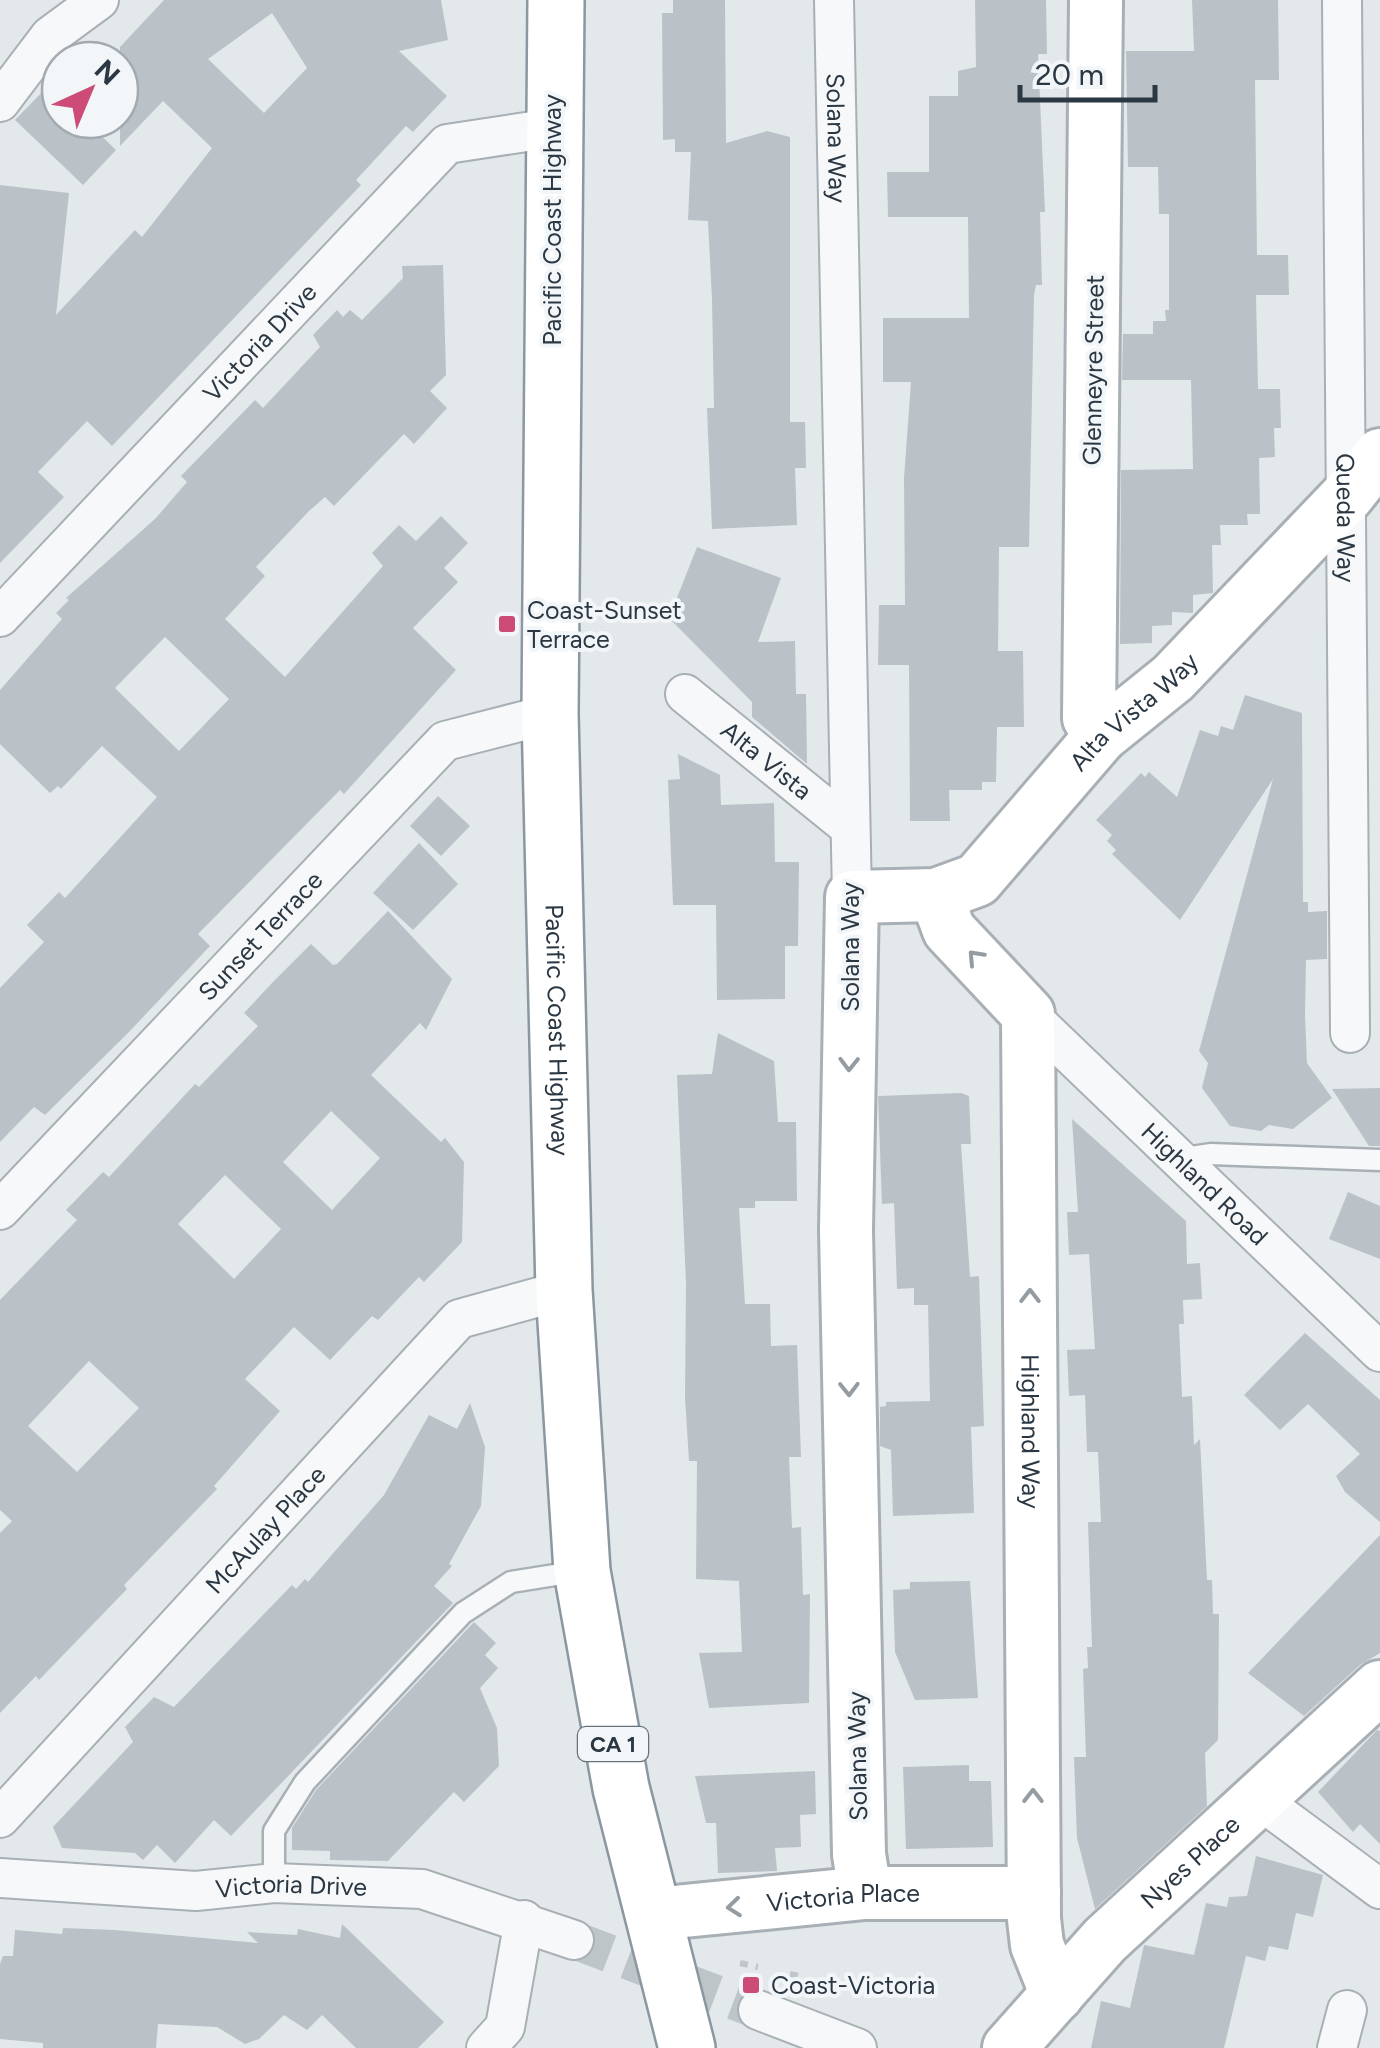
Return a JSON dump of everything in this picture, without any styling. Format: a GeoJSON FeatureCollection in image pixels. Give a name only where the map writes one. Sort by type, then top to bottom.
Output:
{"type":"FeatureCollection","features":[{"type":"Feature","properties":{"kind":"highway","name":"Pacific Coast Highway"},"geometry":{"type":"LineString","coordinates":[[556,0],[550,714],[564,1290],[582,1571],[621,1788],[686,2048]]}},
{"type":"Feature","properties":{"kind":"street"},"geometry":{"type":"LineString","coordinates":[[0,102],[50,36],[99,0]]}},
{"type":"Feature","properties":{"kind":"street","name":"Solana Way"},"geometry":{"type":"LineString","coordinates":[[834,0],[852,897],[846,1230],[859,1854],[866,1892]]}},
{"type":"Feature","properties":{"kind":"street","name":"Glenneyre Street"},"geometry":{"type":"LineString","coordinates":[[1096,0],[1090,718],[1101,736]]}},
{"type":"Feature","properties":{"kind":"street","name":"Queda Way"},"geometry":{"type":"LineString","coordinates":[[1342,0],[1350,1032]]}},
{"type":"Feature","properties":{"kind":"street","name":"Victoria Drive"},"geometry":{"type":"LineString","coordinates":[[0,617],[448,144],[552,128]]}},
{"type":"Feature","properties":{"kind":"street","name":"Alta Vista Way"},"geometry":{"type":"LineString","coordinates":[[852,897],[936,895],[977,880],[1101,736],[1174,678],[1348,495],[1380,454]]}},
{"type":"Feature","properties":{"kind":"street","name":"Alta Vista"},"geometry":{"type":"LineString","coordinates":[[685,694],[848,826]]}},
{"type":"Feature","properties":{"kind":"street","name":"Sunset Terrace"},"geometry":{"type":"LineString","coordinates":[[0,1210],[445,740],[550,714]]}},
{"type":"Feature","properties":{"kind":"street"},"geometry":{"type":"LineString","coordinates":[[936,895],[949,930],[1028,1014]]}},
{"type":"Feature","properties":{"kind":"street","name":"Highland Road"},"geometry":{"type":"LineString","coordinates":[[1028,1014],[1380,1352]]}},
{"type":"Feature","properties":{"kind":"street","name":"Highland Way"},"geometry":{"type":"LineString","coordinates":[[1028,1014],[1034,1894],[1037,1945],[1057,1995]]}},
{"type":"Feature","properties":{"kind":"street","name":"McAulay Place"},"geometry":{"type":"LineString","coordinates":[[0,1818],[459,1319],[564,1290]]}},
{"type":"Feature","properties":{"kind":"street","name":"Nyes Place"},"geometry":{"type":"LineString","coordinates":[[1009,2048],[1105,1940],[1380,1687]]}},
{"type":"Feature","properties":{"kind":"street"},"geometry":{"type":"LineString","coordinates":[[1258,1798],[1380,1889]]}},
{"type":"Feature","properties":{"kind":"street","name":"Victoria Drive"},"geometry":{"type":"LineString","coordinates":[[0,1878],[196,1891],[274,1883],[422,1889],[524,1920],[574,1940]]}},
{"type":"Feature","properties":{"kind":"street","name":"Victoria Place"},"geometry":{"type":"LineString","coordinates":[[654,1914],[866,1892],[1034,1894]]}},
{"type":"Feature","properties":{"kind":"street"},"geometry":{"type":"LineString","coordinates":[[486,2048],[505,2027],[524,1920]]}},
{"type":"Feature","properties":{"kind":"street"},"geometry":{"type":"LineString","coordinates":[[758,2010],[858,2048]]}},
{"type":"Feature","properties":{"kind":"street"},"geometry":{"type":"LineString","coordinates":[[1337,2048],[1347,2010]]}},
{"type":"Feature","properties":{"kind":"lane"},"geometry":{"type":"LineString","coordinates":[[1178,1159],[1211,1154],[1380,1160]]}},
{"type":"Feature","properties":{"kind":"lane"},"geometry":{"type":"LineString","coordinates":[[274,1883],[274,1832],[305,1782],[463,1613],[511,1582],[582,1571]]}},
{"type":"Feature","properties":{"kind":"path"},"geometry":{"type":"LineString","coordinates":[[740,1963],[750,1965]]}},
{"type":"Feature","properties":{"kind":"building"},"geometry":{"type":"Polygon","coordinates":[[[164,0],[441,0],[448,40],[399,51],[447,96],[413,132],[406,126],[356,180],[361,185],[112,446],[87,421],[38,472],[64,497],[0,563],[0,185],[69,193],[56,315],[135,230],[142,237],[212,148],[163,101],[140,125],[140,40],[127,40],[164,0]],[[272,13],[208,59],[264,113],[307,68],[272,13]]]}},
{"type":"Feature","properties":{"kind":"building"},"geometry":{"type":"Polygon","coordinates":[[[673,0],[725,0],[726,143],[767,131],[790,137],[790,422],[805,422],[806,468],[795,468],[797,525],[712,529],[707,408],[714,408],[708,221],[688,220],[691,152],[675,152],[675,139],[663,140],[662,13],[673,13],[673,0]]]}},
{"type":"Feature","properties":{"kind":"building"},"geometry":{"type":"Polygon","coordinates":[[[975,0],[1046,0],[1047,54],[1038,54],[1045,212],[1040,212],[1042,285],[1036,285],[1034,295],[1029,547],[999,547],[998,651],[1023,651],[1024,727],[997,727],[996,782],[982,782],[982,790],[949,790],[950,821],[910,821],[909,665],[878,665],[879,605],[905,605],[904,478],[911,382],[883,382],[883,318],[969,318],[968,217],[888,217],[887,172],[929,172],[929,96],[958,96],[958,71],[976,67],[975,0]]]}},
{"type":"Feature","properties":{"kind":"building"},"geometry":{"type":"Polygon","coordinates":[[[1192,0],[1278,0],[1279,80],[1255,80],[1257,255],[1288,255],[1289,295],[1256,295],[1258,389],[1280,389],[1281,428],[1274,428],[1275,457],[1259,458],[1260,514],[1247,514],[1248,525],[1220,525],[1221,545],[1212,545],[1213,593],[1193,595],[1193,613],[1172,612],[1172,625],[1152,626],[1152,643],[1120,644],[1121,470],[1193,469],[1191,380],[1122,380],[1123,334],[1153,334],[1153,321],[1166,321],[1165,310],[1169,310],[1169,214],[1159,214],[1158,167],[1128,167],[1126,51],[1194,51],[1192,0]]]}},
{"type":"Feature","properties":{"kind":"building"},"geometry":{"type":"Polygon","coordinates":[[[40,94],[40,140],[106,140],[116,150],[83,185],[15,120],[40,94]]]}},
{"type":"Feature","properties":{"kind":"building"},"geometry":{"type":"Polygon","coordinates":[[[443,265],[446,375],[430,391],[447,408],[414,444],[404,434],[334,506],[325,497],[308,512],[256,567],[265,576],[225,619],[285,677],[383,566],[372,553],[399,525],[416,541],[441,516],[468,543],[444,568],[458,582],[413,628],[456,670],[344,794],[340,790],[198,934],[210,946],[129,1032],[45,1115],[34,1107],[0,1142],[0,988],[44,942],[27,925],[59,892],[65,898],[157,797],[102,746],[61,789],[58,786],[50,793],[0,744],[0,690],[62,619],[56,613],[69,600],[66,598],[155,519],[187,482],[181,476],[255,400],[263,408],[320,347],[313,335],[337,310],[343,317],[350,310],[362,320],[403,278],[402,266],[443,265]],[[165,637],[115,688],[179,751],[229,699],[165,637]]]}},
{"type":"Feature","properties":{"kind":"building"},"geometry":{"type":"Polygon","coordinates":[[[697,547],[781,578],[758,642],[795,641],[796,694],[806,694],[807,764],[752,717],[752,702],[669,618],[697,547]]]}},
{"type":"Feature","properties":{"kind":"building"},"geometry":{"type":"Polygon","coordinates":[[[1245,695],[1302,713],[1303,902],[1308,902],[1308,912],[1327,911],[1327,959],[1306,960],[1305,1015],[1307,1063],[1332,1098],[1293,1129],[1269,1125],[1261,1131],[1230,1126],[1202,1088],[1208,1063],[1199,1051],[1273,779],[1180,920],[1112,854],[1116,850],[1107,841],[1112,835],[1096,820],[1141,773],[1145,777],[1149,772],[1177,797],[1200,730],[1218,736],[1221,726],[1233,730],[1245,695]]]}},
{"type":"Feature","properties":{"kind":"building"},"geometry":{"type":"Polygon","coordinates":[[[678,754],[720,775],[721,805],[774,803],[775,862],[799,862],[798,946],[785,946],[785,999],[717,1000],[716,905],[673,905],[668,780],[680,779],[678,754]]]}},
{"type":"Feature","properties":{"kind":"building"},"geometry":{"type":"Polygon","coordinates":[[[438,796],[470,826],[441,856],[410,826],[438,796]]]}},
{"type":"Feature","properties":{"kind":"building"},"geometry":{"type":"Polygon","coordinates":[[[419,843],[458,884],[413,930],[373,893],[419,843]]]}},
{"type":"Feature","properties":{"kind":"building"},"geometry":{"type":"Polygon","coordinates":[[[388,911],[452,979],[426,1030],[420,1023],[371,1075],[441,1142],[445,1138],[464,1162],[462,1242],[424,1282],[419,1277],[378,1320],[372,1316],[330,1360],[294,1327],[245,1379],[280,1411],[214,1486],[217,1489],[124,1585],[127,1589],[39,1680],[36,1676],[0,1713],[0,1533],[12,1521],[0,1510],[0,1300],[77,1220],[66,1210],[103,1172],[109,1177],[195,1084],[199,1087],[258,1026],[244,1013],[311,944],[333,965],[388,911]],[[331,1111],[283,1162],[332,1210],[380,1158],[331,1111]],[[225,1175],[178,1224],[234,1279],[281,1229],[225,1175]],[[89,1361],[28,1426],[77,1472],[139,1408],[89,1361]]]}},
{"type":"Feature","properties":{"kind":"building"},"geometry":{"type":"Polygon","coordinates":[[[718,1033],[774,1061],[778,1122],[796,1122],[797,1201],[755,1201],[755,1208],[739,1208],[745,1304],[770,1304],[771,1346],[797,1345],[801,1457],[789,1457],[792,1528],[801,1527],[803,1595],[810,1594],[809,1703],[709,1708],[699,1653],[742,1652],[739,1581],[696,1579],[697,1461],[689,1461],[685,1397],[686,1283],[677,1075],[712,1074],[718,1033]]]}},
{"type":"Feature","properties":{"kind":"building"},"geometry":{"type":"Polygon","coordinates":[[[1380,1088],[1380,1146],[1369,1146],[1332,1089],[1380,1088]]]}},
{"type":"Feature","properties":{"kind":"building"},"geometry":{"type":"Polygon","coordinates":[[[878,1096],[969,1096],[971,1144],[961,1144],[970,1277],[979,1276],[984,1426],[971,1427],[974,1513],[893,1516],[891,1450],[880,1446],[880,1407],[886,1406],[886,1402],[930,1401],[928,1305],[914,1305],[914,1288],[897,1289],[894,1203],[882,1204],[878,1096]]]}},
{"type":"Feature","properties":{"kind":"building"},"geometry":{"type":"Polygon","coordinates":[[[1072,1119],[1186,1221],[1187,1264],[1200,1263],[1202,1299],[1183,1300],[1184,1324],[1179,1324],[1182,1397],[1192,1396],[1194,1445],[1200,1439],[1207,1580],[1212,1580],[1213,1614],[1219,1614],[1218,1740],[1205,1753],[1207,1806],[1095,1909],[1077,1838],[1074,1757],[1086,1757],[1083,1669],[1088,1668],[1087,1647],[1092,1647],[1088,1522],[1101,1522],[1098,1452],[1087,1452],[1085,1395],[1069,1396],[1067,1350],[1095,1349],[1089,1254],[1069,1255],[1067,1212],[1078,1212],[1072,1119]]]}},
{"type":"Feature","properties":{"kind":"building"},"geometry":{"type":"Polygon","coordinates":[[[1348,1192],[1380,1206],[1380,1259],[1329,1239],[1348,1192]]]}},
{"type":"Feature","properties":{"kind":"building"},"geometry":{"type":"Polygon","coordinates":[[[1305,1333],[1380,1400],[1380,1522],[1345,1492],[1336,1476],[1360,1454],[1308,1404],[1280,1430],[1244,1395],[1305,1333]]]}},
{"type":"Feature","properties":{"kind":"building"},"geometry":{"type":"Polygon","coordinates":[[[470,1403],[485,1447],[481,1506],[449,1564],[452,1566],[434,1586],[453,1603],[231,1836],[214,1820],[175,1863],[157,1845],[143,1860],[135,1853],[62,1848],[53,1827],[133,1742],[125,1727],[154,1697],[174,1707],[292,1585],[296,1589],[305,1579],[308,1582],[384,1495],[429,1415],[457,1429],[470,1403]]]}},
{"type":"Feature","properties":{"kind":"building"},"geometry":{"type":"Polygon","coordinates":[[[1380,1535],[1380,1653],[1360,1665],[1304,1716],[1248,1673],[1380,1535]]]}},
{"type":"Feature","properties":{"kind":"building"},"geometry":{"type":"Polygon","coordinates":[[[970,1581],[978,1698],[915,1700],[895,1652],[893,1590],[910,1589],[910,1582],[970,1581]]]}},
{"type":"Feature","properties":{"kind":"building"},"geometry":{"type":"Polygon","coordinates":[[[474,1622],[496,1643],[485,1655],[498,1668],[480,1688],[497,1728],[499,1766],[464,1802],[454,1792],[388,1861],[330,1860],[330,1851],[292,1850],[292,1828],[316,1790],[474,1622]]]}},
{"type":"Feature","properties":{"kind":"building"},"geometry":{"type":"Polygon","coordinates":[[[1377,1730],[1380,1844],[1360,1824],[1353,1832],[1318,1792],[1377,1730]]]}},
{"type":"Feature","properties":{"kind":"building"},"geometry":{"type":"Polygon","coordinates":[[[969,1765],[969,1781],[991,1781],[993,1847],[906,1849],[903,1767],[969,1765]]]}},
{"type":"Feature","properties":{"kind":"building"},"geometry":{"type":"Polygon","coordinates":[[[815,1771],[816,1814],[800,1815],[801,1847],[775,1848],[777,1871],[718,1873],[716,1823],[706,1823],[695,1776],[815,1771]]]}},
{"type":"Feature","properties":{"kind":"building"},"geometry":{"type":"Polygon","coordinates":[[[1256,1856],[1323,1875],[1313,1917],[1296,1913],[1288,1950],[1269,1946],[1265,1961],[1246,1956],[1224,2048],[1091,2048],[1101,2001],[1130,2008],[1144,1945],[1194,1955],[1206,1903],[1227,1907],[1229,1897],[1247,1896],[1256,1856]]]}},
{"type":"Feature","properties":{"kind":"building"},"geometry":{"type":"Polygon","coordinates":[[[342,1924],[444,2022],[418,2048],[356,2048],[322,2015],[307,2030],[284,2015],[259,2039],[245,2044],[217,2027],[158,2024],[156,2048],[43,2048],[43,2043],[0,2039],[0,1964],[3,1956],[13,1956],[15,1930],[62,1934],[63,1928],[115,1930],[258,1943],[247,1932],[297,1935],[298,1929],[340,1938],[342,1924]]]}},
{"type":"Feature","properties":{"kind":"tunnel"},"geometry":{"type":"LineString","coordinates":[[574,1940],[758,2010]]}},
{"type":"Feature","properties":{"kind":"place","name":"Coast-Sunset Terrace"},"geometry":{"type":"Point","coordinates":[507,624]}},
{"type":"Feature","properties":{"kind":"place","name":"Coast-Victoria"},"geometry":{"type":"Point","coordinates":[751,1985]}}]}
